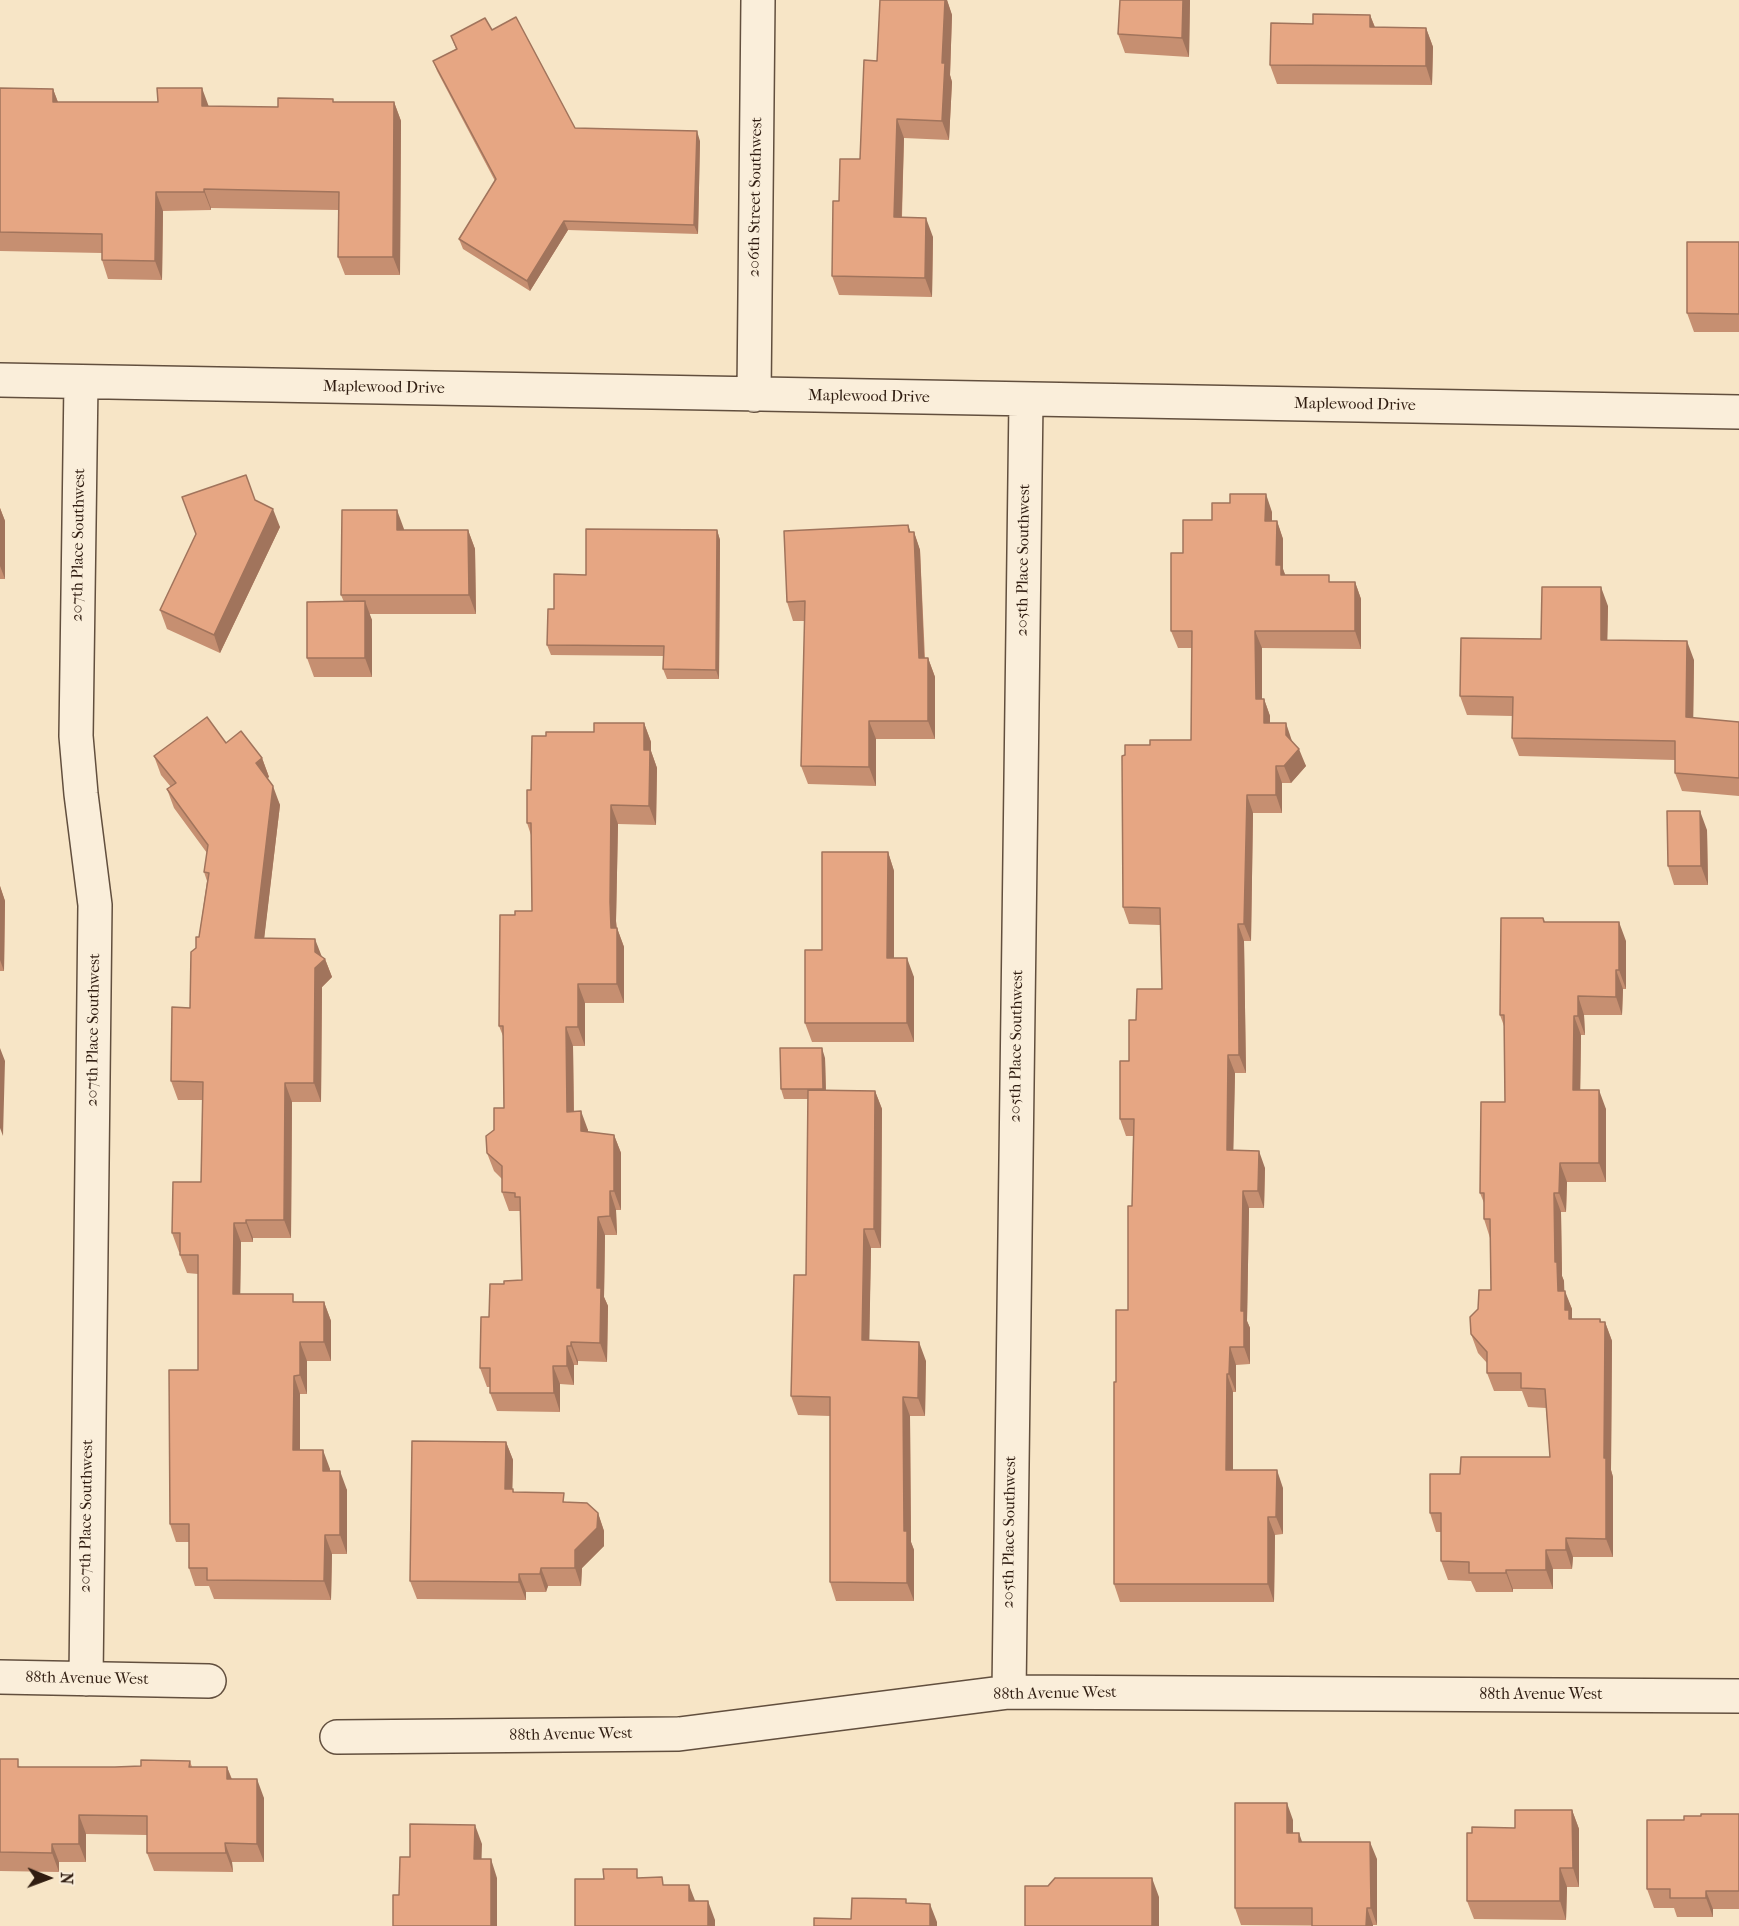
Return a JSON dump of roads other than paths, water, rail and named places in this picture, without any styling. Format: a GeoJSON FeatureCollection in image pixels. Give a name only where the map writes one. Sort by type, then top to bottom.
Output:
{"type":"FeatureCollection","features":[{"type":"Feature","properties":{"kind":"street","name":"206th Street Southwest"},"geometry":{"type":"LineString","coordinates":[[754,395],[758,0]]}},
{"type":"Feature","properties":{"kind":"street","name":"Maplewood Drive"},"geometry":{"type":"LineString","coordinates":[[0,380],[1739,412]]}},
{"type":"Feature","properties":{"kind":"street","name":"207th Place Southwest"},"geometry":{"type":"LineString","coordinates":[[81,382],[76,736],[95,905],[86,1678]]}},
{"type":"Feature","properties":{"kind":"street","name":"205th Place Southwest"},"geometry":{"type":"LineString","coordinates":[[1009,1692],[1026,400]]}},
{"type":"Feature","properties":{"kind":"street","name":"88th Avenue West"},"geometry":{"type":"LineString","coordinates":[[0,1677],[209,1681]]}},
{"type":"Feature","properties":{"kind":"street","name":"88th Avenue West"},"geometry":{"type":"LineString","coordinates":[[337,1737],[679,1734],[1009,1692],[1739,1696]]}}]}
